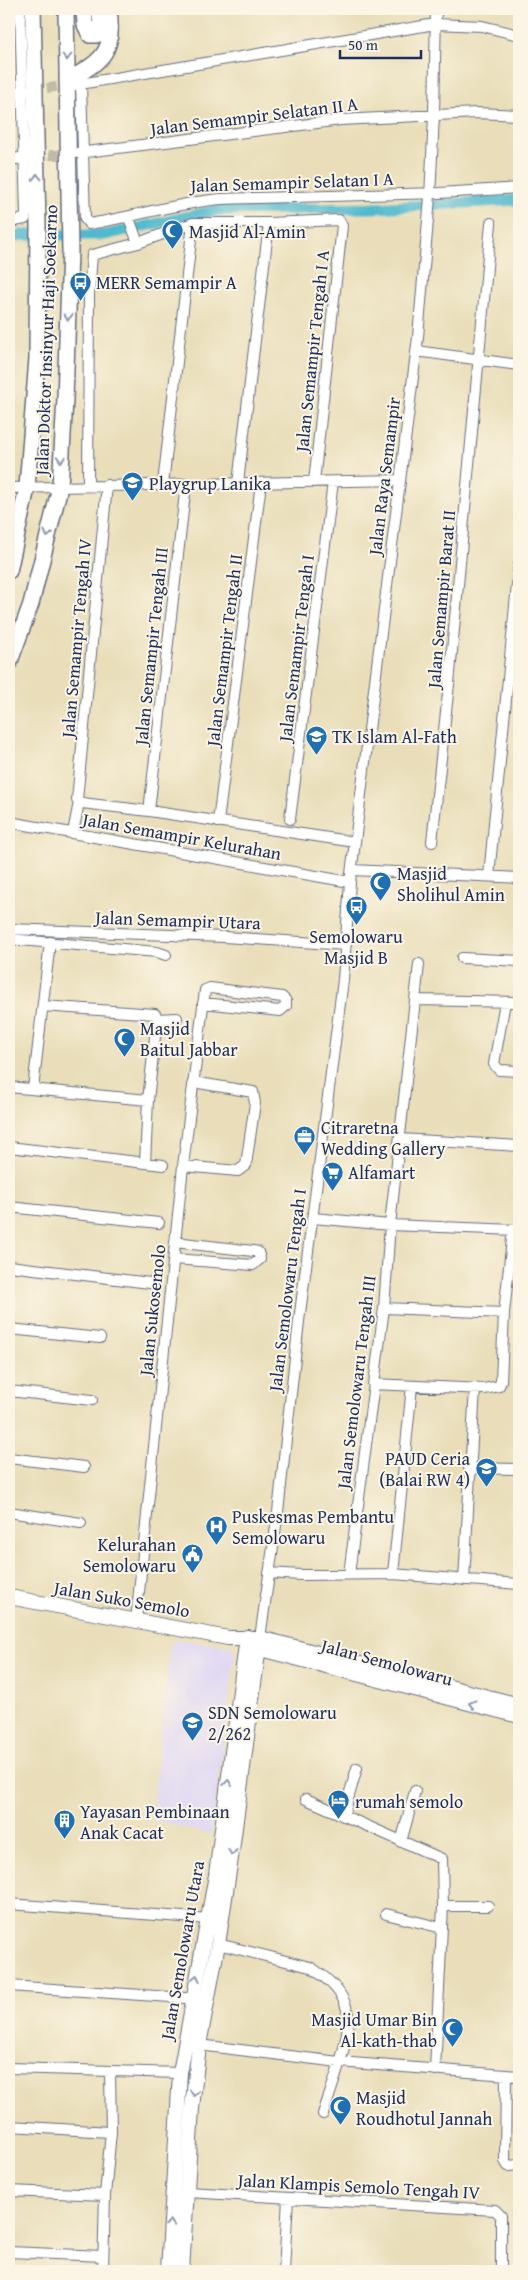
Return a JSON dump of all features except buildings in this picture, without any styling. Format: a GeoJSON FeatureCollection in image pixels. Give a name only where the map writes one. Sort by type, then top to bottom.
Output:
{"type":"FeatureCollection","features":[{"type":"Feature","properties":{"kind":"main road","name":"Jalan Doktor Insinyur Haji Soekarno"},"geometry":{"type":"LineString","coordinates":[[9,571],[27,488],[37,358],[38,226],[34,9]]}},
{"type":"Feature","properties":{"kind":"main road","name":"Jalan Doktor Insinyur Haji Soekarno"},"geometry":{"type":"LineString","coordinates":[[9,664],[30,604],[60,487],[70,251],[73,83],[66,9]]}},
{"type":"Feature","properties":{"kind":"main road"},"geometry":{"type":"LineString","coordinates":[[84,9],[86,30],[90,35],[96,35],[101,23],[99,9]]}},
{"type":"Feature","properties":{"kind":"main road"},"geometry":{"type":"LineString","coordinates":[[73,83],[96,63],[107,49],[111,38],[109,9]]}},
{"type":"Feature","properties":{"kind":"street"},"geometry":{"type":"LineString","coordinates":[[9,222],[23,219],[26,213],[29,156],[28,91],[20,9]]}},
{"type":"Feature","properties":{"kind":"street","name":"Jalan Raya Semampir"},"geometry":{"type":"LineString","coordinates":[[346,945],[350,882],[416,351],[430,195],[436,9]]}},
{"type":"Feature","properties":{"kind":"street"},"geometry":{"type":"LineString","coordinates":[[73,83],[435,24],[482,26],[519,35]]}},
{"type":"Feature","properties":{"kind":"street","name":"Jalan Semampir Selatan I A"},"geometry":{"type":"LineString","coordinates":[[73,83],[86,222],[129,219],[188,202],[221,199],[430,195],[519,188]]}},
{"type":"Feature","properties":{"kind":"street"},"geometry":{"type":"LineString","coordinates":[[9,94],[28,91]]}},
{"type":"Feature","properties":{"kind":"street","name":"Jalan Semampir Selatan II A"},"geometry":{"type":"LineString","coordinates":[[80,153],[341,120],[476,113],[519,115]]}},
{"type":"Feature","properties":{"kind":"street"},"geometry":{"type":"LineString","coordinates":[[9,160],[29,156]]}},
{"type":"Feature","properties":{"kind":"street"},"geometry":{"type":"LineString","coordinates":[[129,219],[137,242]]}},
{"type":"Feature","properties":{"kind":"street","name":"Jalan Semampir Tengah I A"},"geometry":{"type":"LineString","coordinates":[[269,223],[339,220],[341,223],[314,482]]}},
{"type":"Feature","properties":{"kind":"street"},"geometry":{"type":"LineString","coordinates":[[163,484],[193,223]]}},
{"type":"Feature","properties":{"kind":"street"},"geometry":{"type":"LineString","coordinates":[[88,486],[91,258],[97,253],[193,223],[269,223],[238,483]]}},
{"type":"Feature","properties":{"kind":"street","name":"Jalan Semampir Barat II"},"geometry":{"type":"LineString","coordinates":[[432,842],[449,684],[491,223]]}},
{"type":"Feature","properties":{"kind":"street"},"geometry":{"type":"LineString","coordinates":[[416,351],[519,365]]}},
{"type":"Feature","properties":{"kind":"street"},"geometry":{"type":"LineString","coordinates":[[9,488],[400,480]]}},
{"type":"Feature","properties":{"kind":"street","name":"Jalan Semampir Tengah I"},"geometry":{"type":"LineString","coordinates":[[290,819],[333,482]]}},
{"type":"Feature","properties":{"kind":"street","name":"Jalan Semampir Tengah II"},"geometry":{"type":"LineString","coordinates":[[218,822],[261,483]]}},
{"type":"Feature","properties":{"kind":"street","name":"Jalan Semampir Tengah III"},"geometry":{"type":"LineString","coordinates":[[149,811],[186,484]]}},
{"type":"Feature","properties":{"kind":"street","name":"Jalan Semampir Tengah IV"},"geometry":{"type":"LineString","coordinates":[[73,833],[107,486]]}},
{"type":"Feature","properties":{"kind":"street"},"geometry":{"type":"LineString","coordinates":[[489,876],[519,564]]}},
{"type":"Feature","properties":{"kind":"street"},"geometry":{"type":"LineString","coordinates":[[78,797],[149,811],[355,842]]}},
{"type":"Feature","properties":{"kind":"street","name":"Jalan Semampir Kelurahan"},"geometry":{"type":"LineString","coordinates":[[9,822],[350,882]]}},
{"type":"Feature","properties":{"kind":"street"},"geometry":{"type":"LineString","coordinates":[[352,870],[519,878]]}},
{"type":"Feature","properties":{"kind":"street","name":"Jalan Semampir Utara"},"geometry":{"type":"LineString","coordinates":[[9,929],[224,937],[346,945]]}},
{"type":"Feature","properties":{"kind":"street"},"geometry":{"type":"LineString","coordinates":[[9,939],[157,952],[166,955]]}},
{"type":"Feature","properties":{"kind":"street"},"geometry":{"type":"LineString","coordinates":[[33,1089],[50,942]]}},
{"type":"Feature","properties":{"kind":"street","name":"Jalan Semolowaru Tengah I"},"geometry":{"type":"LineString","coordinates":[[253,1642],[269,1572],[346,945]]}},
{"type":"Feature","properties":{"kind":"street"},"geometry":{"type":"LineString","coordinates":[[462,958],[519,961]]}},
{"type":"Feature","properties":{"kind":"street","name":"Jalan Semolowaru Tengah III"},"geometry":{"type":"LineString","coordinates":[[349,1574],[384,1308],[390,1225],[419,964]]}},
{"type":"Feature","properties":{"kind":"street"},"geometry":{"type":"LineString","coordinates":[[210,988],[282,997],[286,1001],[286,1006],[280,1011],[261,1011],[203,1003],[205,990],[210,988]]}},
{"type":"Feature","properties":{"kind":"street"},"geometry":{"type":"LineString","coordinates":[[416,1000],[519,1002]]}},
{"type":"Feature","properties":{"kind":"street"},"geometry":{"type":"LineString","coordinates":[[504,1002],[494,1064],[495,1068],[499,1070],[519,1071]]}},
{"type":"Feature","properties":{"kind":"street","name":"Jalan Sukosemolo"},"geometry":{"type":"LineString","coordinates":[[136,1621],[176,1242],[182,1166],[203,1003]]}},
{"type":"Feature","properties":{"kind":"street"},"geometry":{"type":"LineString","coordinates":[[44,1006],[152,1012],[155,1014],[157,1019],[148,1100],[145,1163]]}},
{"type":"Feature","properties":{"kind":"street"},"geometry":{"type":"LineString","coordinates":[[157,1019],[177,1018]]}},
{"type":"Feature","properties":{"kind":"street"},"geometry":{"type":"LineString","coordinates":[[182,1166],[238,1171],[243,1169],[246,1165],[256,1098],[253,1092],[193,1082]]}},
{"type":"Feature","properties":{"kind":"street"},"geometry":{"type":"LineString","coordinates":[[9,1088],[148,1100]]}},
{"type":"Feature","properties":{"kind":"street"},"geometry":{"type":"LineString","coordinates":[[400,1139],[519,1146]]}},
{"type":"Feature","properties":{"kind":"street"},"geometry":{"type":"LineString","coordinates":[[9,1146],[163,1165]]}},
{"type":"Feature","properties":{"kind":"street"},"geometry":{"type":"LineString","coordinates":[[9,1207],[159,1224]]}},
{"type":"Feature","properties":{"kind":"street"},"geometry":{"type":"LineString","coordinates":[[313,1218],[390,1225],[516,1230],[504,1313],[501,1383],[491,1388],[373,1384]]}},
{"type":"Feature","properties":{"kind":"street"},"geometry":{"type":"LineString","coordinates":[[174,1259],[253,1265],[260,1258],[258,1252],[253,1251],[176,1242]]}},
{"type":"Feature","properties":{"kind":"street"},"geometry":{"type":"LineString","coordinates":[[9,1266],[150,1283]]}},
{"type":"Feature","properties":{"kind":"street"},"geometry":{"type":"LineString","coordinates":[[384,1308],[504,1313]]}},
{"type":"Feature","properties":{"kind":"street"},"geometry":{"type":"LineString","coordinates":[[9,1330],[100,1338]]}},
{"type":"Feature","properties":{"kind":"street"},"geometry":{"type":"LineString","coordinates":[[393,1574],[412,1386]]}},
{"type":"Feature","properties":{"kind":"street"},"geometry":{"type":"LineString","coordinates":[[464,1580],[475,1388]]}},
{"type":"Feature","properties":{"kind":"street"},"geometry":{"type":"LineString","coordinates":[[9,1391],[92,1400]]}},
{"type":"Feature","properties":{"kind":"street"},"geometry":{"type":"LineString","coordinates":[[9,1458],[84,1467]]}},
{"type":"Feature","properties":{"kind":"street"},"geometry":{"type":"LineString","coordinates":[[469,1468],[519,1469]]}},
{"type":"Feature","properties":{"kind":"street"},"geometry":{"type":"LineString","coordinates":[[9,1512],[81,1523]]}},
{"type":"Feature","properties":{"kind":"street"},"geometry":{"type":"LineString","coordinates":[[269,1572],[301,1575],[393,1574],[519,1584]]}},
{"type":"Feature","properties":{"kind":"street","name":"Jalan Suko Semolo"},"geometry":{"type":"LineString","coordinates":[[9,1597],[253,1642]]}},
{"type":"Feature","properties":{"kind":"street","name":"Jalan Semolowaru"},"geometry":{"type":"LineString","coordinates":[[253,1642],[519,1704]]}},
{"type":"Feature","properties":{"kind":"street","name":"Jalan Semolowaru"},"geometry":{"type":"LineString","coordinates":[[253,1642],[519,1716]]}},
{"type":"Feature","properties":{"kind":"street","name":"Jalan Semolowaru Utara"},"geometry":{"type":"LineString","coordinates":[[168,2271],[180,2073],[192,1998],[209,1919],[253,1642]]}},
{"type":"Feature","properties":{"kind":"street","name":"Jalan Semolowaru Utara"},"geometry":{"type":"LineString","coordinates":[[182,2271],[192,2108],[199,2045],[218,1944],[253,1642]]}},
{"type":"Feature","properties":{"kind":"street"},"geometry":{"type":"LineString","coordinates":[[343,1816],[357,1768]]}},
{"type":"Feature","properties":{"kind":"street"},"geometry":{"type":"LineString","coordinates":[[401,1842],[415,1792]]}},
{"type":"Feature","properties":{"kind":"street"},"geometry":{"type":"LineString","coordinates":[[306,1800],[442,1859],[444,1906],[434,2070]]}},
{"type":"Feature","properties":{"kind":"street"},"geometry":{"type":"LineString","coordinates":[[9,1904],[209,1919]]}},
{"type":"Feature","properties":{"kind":"street"},"geometry":{"type":"LineString","coordinates":[[444,1906],[488,1906]]}},
{"type":"Feature","properties":{"kind":"street"},"geometry":{"type":"LineString","coordinates":[[386,1914],[442,1928]]}},
{"type":"Feature","properties":{"kind":"street"},"geometry":{"type":"LineString","coordinates":[[218,1944],[310,1967],[332,1984],[342,1997],[348,2012],[348,2025],[323,2114]]}},
{"type":"Feature","properties":{"kind":"street"},"geometry":{"type":"LineString","coordinates":[[9,1986],[207,2000]]}},
{"type":"Feature","properties":{"kind":"street"},"geometry":{"type":"LineString","coordinates":[[199,2045],[339,2062],[519,2076]]}},
{"type":"Feature","properties":{"kind":"street"},"geometry":{"type":"LineString","coordinates":[[9,2068],[180,2073]]}},
{"type":"Feature","properties":{"kind":"street"},"geometry":{"type":"LineString","coordinates":[[103,2271],[105,2195],[111,2132],[110,2070]]}},
{"type":"Feature","properties":{"kind":"street"},"geometry":{"type":"LineString","coordinates":[[506,2075],[505,2160],[508,2166],[519,2165]]}},
{"type":"Feature","properties":{"kind":"street"},"geometry":{"type":"LineString","coordinates":[[9,2126],[111,2132]]}},
{"type":"Feature","properties":{"kind":"street"},"geometry":{"type":"LineString","coordinates":[[9,2191],[105,2195]]}},
{"type":"Feature","properties":{"kind":"street","name":"Jalan Klampis Semolo Tengah IV"},"geometry":{"type":"LineString","coordinates":[[187,2192],[498,2211],[501,2216],[501,2271]]}},
{"type":"Feature","properties":{"kind":"street"},"geometry":{"type":"LineString","coordinates":[[284,2271],[288,2198]]}},
{"type":"Feature","properties":{"kind":"street"},"geometry":{"type":"LineString","coordinates":[[9,2252],[103,2256]]}},
{"type":"Feature","properties":{"kind":"shaded area","name":"SDN Semolowaru 2/262"},"geometry":{"type":"Polygon","coordinates":[[[175,1639],[231,1647],[235,1654],[211,1834],[153,1820],[152,1817],[170,1646],[175,1639]]]}},
{"type":"Feature","properties":{"kind":"waterway"},"geometry":{"type":"LineString","coordinates":[[9,237],[22,235],[105,235],[217,210],[373,208],[519,200]]}},
{"type":"Feature","properties":{"kind":"tunnel"},"geometry":{"type":"LineString","coordinates":[[32,90],[72,85]]}},
{"type":"Feature","properties":{"kind":"tunnel"},"geometry":{"type":"LineString","coordinates":[[34,156],[73,154]]}},
{"type":"Feature","properties":{"kind":"place","name":"Masjid Al-Amin"},"geometry":{"type":"Point","coordinates":[173,250]}},
{"type":"Feature","properties":{"kind":"place","name":"MERR Semampir A"},"geometry":{"type":"Point","coordinates":[80,301]}},
{"type":"Feature","properties":{"kind":"place","name":"Playgrup Lanika"},"geometry":{"type":"Point","coordinates":[133,502]}},
{"type":"Feature","properties":{"kind":"place","name":"TK Islam Al-Fath"},"geometry":{"type":"Point","coordinates":[316,755]}},
{"type":"Feature","properties":{"kind":"place","name":"Masjid Sholihul Amin"},"geometry":{"type":"Point","coordinates":[381,902]}},
{"type":"Feature","properties":{"kind":"place","name":"Semolowaru Masjid B"},"geometry":{"type":"Point","coordinates":[356,925]}},
{"type":"Feature","properties":{"kind":"place","name":"Masjid Baitul Jabbar"},"geometry":{"type":"Point","coordinates":[124,1057]}},
{"type":"Feature","properties":{"kind":"place","name":"Citraretna Wedding Gallery"},"geometry":{"type":"Point","coordinates":[305,1156]}},
{"type":"Feature","properties":{"kind":"place","name":"Alfamart"},"geometry":{"type":"Point","coordinates":[332,1191]}},
{"type":"Feature","properties":{"kind":"place","name":"PAUD Ceria (Balai RW 4)"},"geometry":{"type":"Point","coordinates":[486,1487]}},
{"type":"Feature","properties":{"kind":"place","name":"Puskesmas Pembantu Semolowaru"},"geometry":{"type":"Point","coordinates":[216,1545]}},
{"type":"Feature","properties":{"kind":"place","name":"Kelurahan Semolowaru"},"geometry":{"type":"Point","coordinates":[192,1573]}},
{"type":"Feature","properties":{"kind":"place","name":"SDN Semolowaru 2/262"},"geometry":{"type":"Point","coordinates":[192,1741]}},
{"type":"Feature","properties":{"kind":"place","name":"rumah semolo"},"geometry":{"type":"Point","coordinates":[339,1820]}},
{"type":"Feature","properties":{"kind":"place","name":"Yayasan Pembinaan Anak Cacat"},"geometry":{"type":"Point","coordinates":[64,1840]}},
{"type":"Feature","properties":{"kind":"place","name":"Masjid Umar Bin Al-kath-thab"},"geometry":{"type":"Point","coordinates":[453,2048]}},
{"type":"Feature","properties":{"kind":"place","name":"Masjid Roudhotul Jannah"},"geometry":{"type":"Point","coordinates":[340,2126]}}]}
